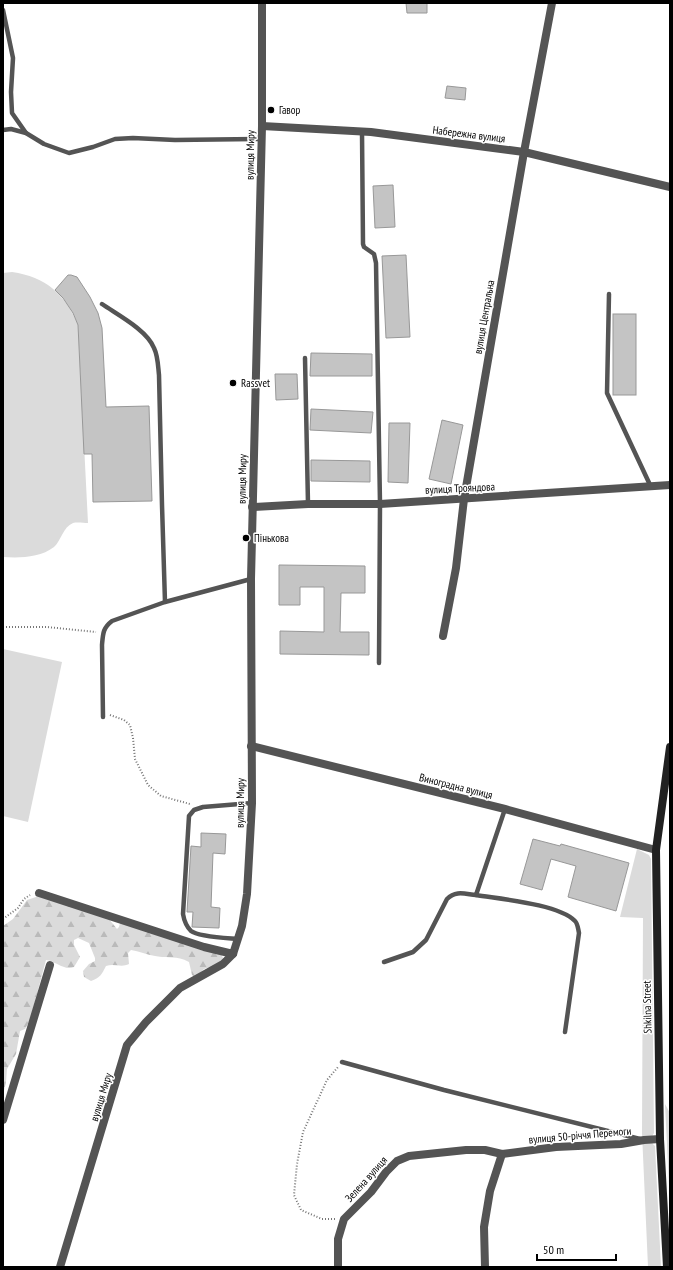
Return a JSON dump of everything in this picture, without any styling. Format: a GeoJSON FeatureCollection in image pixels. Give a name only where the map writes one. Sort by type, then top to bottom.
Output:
{"type":"FeatureCollection","features":[{"type":"Feature","properties":{"kind":"street","name":"вулиця Миру"},"geometry":{"type":"LineString","coordinates":[[60,1267],[128,1046],[146,1022],[180,988],[223,964],[233,954],[242,926],[247,894],[252,803],[251,579],[262,126],[262,3]]}},
{"type":"Feature","properties":{"kind":"street","name":"вулиця Центральна"},"geometry":{"type":"LineString","coordinates":[[443,636],[456,568],[464,499],[524,152],[552,3]]}},
{"type":"Feature","properties":{"kind":"street","name":"Набережна вулиця"},"geometry":{"type":"LineString","coordinates":[[262,126],[362,132],[524,152],[670,187]]}},
{"type":"Feature","properties":{"kind":"street","name":"вулиця Трояндова"},"geometry":{"type":"LineString","coordinates":[[252,507],[308,504],[380,504],[670,486]]}},
{"type":"Feature","properties":{"kind":"street","name":"Виноградна вулиця"},"geometry":{"type":"LineString","coordinates":[[252,746],[505,809],[656,850]]}},
{"type":"Feature","properties":{"kind":"street","name":"Shkilna Street"},"geometry":{"type":"LineString","coordinates":[[667,1267],[660,1139],[656,850],[670,747]]}},
{"type":"Feature","properties":{"kind":"street"},"geometry":{"type":"LineString","coordinates":[[39,893],[204,947],[233,954]]}},
{"type":"Feature","properties":{"kind":"street"},"geometry":{"type":"LineString","coordinates":[[3,1120],[50,965]]}},
{"type":"Feature","properties":{"kind":"street","name":"вулиця 50-річчя Перемоги"},"geometry":{"type":"LineString","coordinates":[[502,1154],[556,1147],[621,1144],[660,1139]]}},
{"type":"Feature","properties":{"kind":"street","name":"Зелена вулиця"},"geometry":{"type":"LineString","coordinates":[[338,1267],[338,1240],[344,1220],[371,1192],[386,1172],[397,1161],[409,1156],[466,1150],[485,1150],[502,1154]]}},
{"type":"Feature","properties":{"kind":"street"},"geometry":{"type":"LineString","coordinates":[[485,1267],[484,1227],[490,1191],[502,1154]]}},
{"type":"Feature","properties":{"kind":"lane"},"geometry":{"type":"LineString","coordinates":[[3,10],[13,58],[11,92],[12,113],[26,133]]}},
{"type":"Feature","properties":{"kind":"lane"},"geometry":{"type":"LineString","coordinates":[[3,130],[11,129],[26,133],[44,144],[69,153],[93,147],[115,139],[261,139]]}},
{"type":"Feature","properties":{"kind":"lane"},"geometry":{"type":"LineString","coordinates":[[362,132],[363,244],[364,247],[374,254],[376,263],[380,504],[379,663]]}},
{"type":"Feature","properties":{"kind":"lane"},"geometry":{"type":"LineString","coordinates":[[609,294],[607,393],[652,487]]}},
{"type":"Feature","properties":{"kind":"lane"},"geometry":{"type":"LineString","coordinates":[[102,304],[151,341],[157,358],[159,375],[165,602]]}},
{"type":"Feature","properties":{"kind":"lane"},"geometry":{"type":"LineString","coordinates":[[305,358],[308,504]]}},
{"type":"Feature","properties":{"kind":"lane"},"geometry":{"type":"LineString","coordinates":[[103,717],[103,633],[106,626],[112,621],[165,602],[251,579]]}},
{"type":"Feature","properties":{"kind":"lane"},"geometry":{"type":"LineString","coordinates":[[238,939],[205,936],[192,931],[185,924],[182,914],[189,816],[194,810],[203,807],[252,803]]}},
{"type":"Feature","properties":{"kind":"lane"},"geometry":{"type":"LineString","coordinates":[[476,896],[505,809]]}},
{"type":"Feature","properties":{"kind":"lane"},"geometry":{"type":"LineString","coordinates":[[384,962],[413,952],[426,940],[447,899],[452,894],[460,893],[539,906],[564,913],[577,923],[579,933],[565,1032]]}},
{"type":"Feature","properties":{"kind":"lane"},"geometry":{"type":"LineString","coordinates":[[342,1062],[444,1090],[644,1140]]}},
{"type":"Feature","properties":{"kind":"path"},"geometry":{"type":"LineString","coordinates":[[3,627],[47,627],[103,633]]}},
{"type":"Feature","properties":{"kind":"path"},"geometry":{"type":"LineString","coordinates":[[103,708],[112,716],[124,720],[130,725],[135,759],[148,785],[161,796],[203,807]]}},
{"type":"Feature","properties":{"kind":"path"},"geometry":{"type":"LineString","coordinates":[[3,919],[18,908],[29,895],[39,893]]}},
{"type":"Feature","properties":{"kind":"path"},"geometry":{"type":"LineString","coordinates":[[342,1062],[327,1080],[303,1132],[297,1164],[294,1195],[301,1210],[322,1219],[344,1220]]}},
{"type":"Feature","properties":{"kind":"green space"},"geometry":{"type":"Polygon","coordinates":[[[12,272],[35,278],[53,289],[67,304],[78,325],[88,523],[73,523],[70,525],[64,531],[54,547],[48,551],[29,556],[3,557],[3,273],[12,272]]]}},
{"type":"Feature","properties":{"kind":"green space"},"geometry":{"type":"Polygon","coordinates":[[[3,649],[62,662],[28,822],[3,816],[3,649]]]}},
{"type":"Feature","properties":{"kind":"green space"},"geometry":{"type":"Polygon","coordinates":[[[637,849],[649,855],[651,859],[654,1133],[652,1143],[655,1146],[661,1267],[648,1267],[642,1133],[643,918],[620,917],[637,849]]]}},
{"type":"Feature","properties":{"kind":"green space"},"geometry":{"type":"Polygon","coordinates":[[[39,896],[109,919],[117,929],[120,923],[221,954],[223,958],[219,964],[204,969],[195,977],[192,975],[189,962],[176,958],[160,957],[131,950],[128,953],[129,964],[123,966],[106,966],[97,979],[91,981],[84,977],[83,971],[89,964],[95,961],[89,943],[78,938],[74,940],[74,945],[80,957],[74,967],[63,967],[46,960],[30,1020],[25,1029],[20,1031],[16,1054],[7,1069],[3,1095],[3,926],[13,919],[27,900],[39,896]]]}},
{"type":"Feature","properties":{"kind":"green space"},"geometry":{"type":"Polygon","coordinates":[[[665,1104],[670,1113],[670,1206],[665,1104]]]}},
{"type":"Feature","properties":{"kind":"building"},"geometry":{"type":"Polygon","coordinates":[[[406,3],[427,3],[427,13],[407,13],[406,3]]]}},
{"type":"Feature","properties":{"kind":"building"},"geometry":{"type":"Polygon","coordinates":[[[447,86],[466,88],[465,100],[445,98],[447,86]]]}},
{"type":"Feature","properties":{"kind":"building"},"geometry":{"type":"Polygon","coordinates":[[[393,185],[395,227],[375,228],[373,186],[393,185]]]}},
{"type":"Feature","properties":{"kind":"building"},"geometry":{"type":"Polygon","coordinates":[[[406,255],[410,337],[386,338],[382,256],[406,255]]]}},
{"type":"Feature","properties":{"kind":"building"},"geometry":{"type":"Polygon","coordinates":[[[68,275],[77,277],[98,313],[102,328],[106,407],[149,406],[152,501],[93,502],[92,454],[84,454],[78,325],[73,313],[63,298],[55,290],[68,275]]]}},
{"type":"Feature","properties":{"kind":"building"},"geometry":{"type":"Polygon","coordinates":[[[613,314],[636,314],[636,395],[613,395],[613,314]]]}},
{"type":"Feature","properties":{"kind":"building"},"geometry":{"type":"Polygon","coordinates":[[[311,353],[372,354],[372,376],[310,376],[311,353]]]}},
{"type":"Feature","properties":{"kind":"building"},"geometry":{"type":"Polygon","coordinates":[[[275,374],[297,374],[298,399],[276,400],[275,374]]]}},
{"type":"Feature","properties":{"kind":"building"},"geometry":{"type":"Polygon","coordinates":[[[311,409],[373,412],[371,433],[310,430],[311,409]]]}},
{"type":"Feature","properties":{"kind":"building"},"geometry":{"type":"Polygon","coordinates":[[[442,420],[463,425],[451,484],[429,479],[442,420]]]}},
{"type":"Feature","properties":{"kind":"building"},"geometry":{"type":"Polygon","coordinates":[[[389,423],[410,423],[408,483],[388,482],[389,423]]]}},
{"type":"Feature","properties":{"kind":"building"},"geometry":{"type":"Polygon","coordinates":[[[311,460],[370,461],[370,482],[311,481],[311,460]]]}},
{"type":"Feature","properties":{"kind":"building"},"geometry":{"type":"Polygon","coordinates":[[[279,565],[365,566],[365,593],[341,593],[340,632],[369,632],[369,655],[280,654],[280,631],[324,632],[324,587],[300,587],[300,605],[279,605],[279,565]]]}},
{"type":"Feature","properties":{"kind":"building"},"geometry":{"type":"Polygon","coordinates":[[[201,833],[226,834],[225,854],[213,853],[211,907],[220,908],[219,928],[192,927],[193,912],[187,912],[191,846],[201,847],[201,833]]]}},
{"type":"Feature","properties":{"kind":"building"},"geometry":{"type":"Polygon","coordinates":[[[533,839],[560,846],[561,844],[629,863],[616,911],[568,897],[576,866],[551,859],[542,890],[520,884],[533,839]]]}},
{"type":"Feature","properties":{"kind":"place","name":"Гавор"},"geometry":{"type":"Point","coordinates":[271,110]}},
{"type":"Feature","properties":{"kind":"place","name":"Rassvet"},"geometry":{"type":"Point","coordinates":[233,383]}},
{"type":"Feature","properties":{"kind":"place","name":"Пінькова"},"geometry":{"type":"Point","coordinates":[246,538]}}]}
